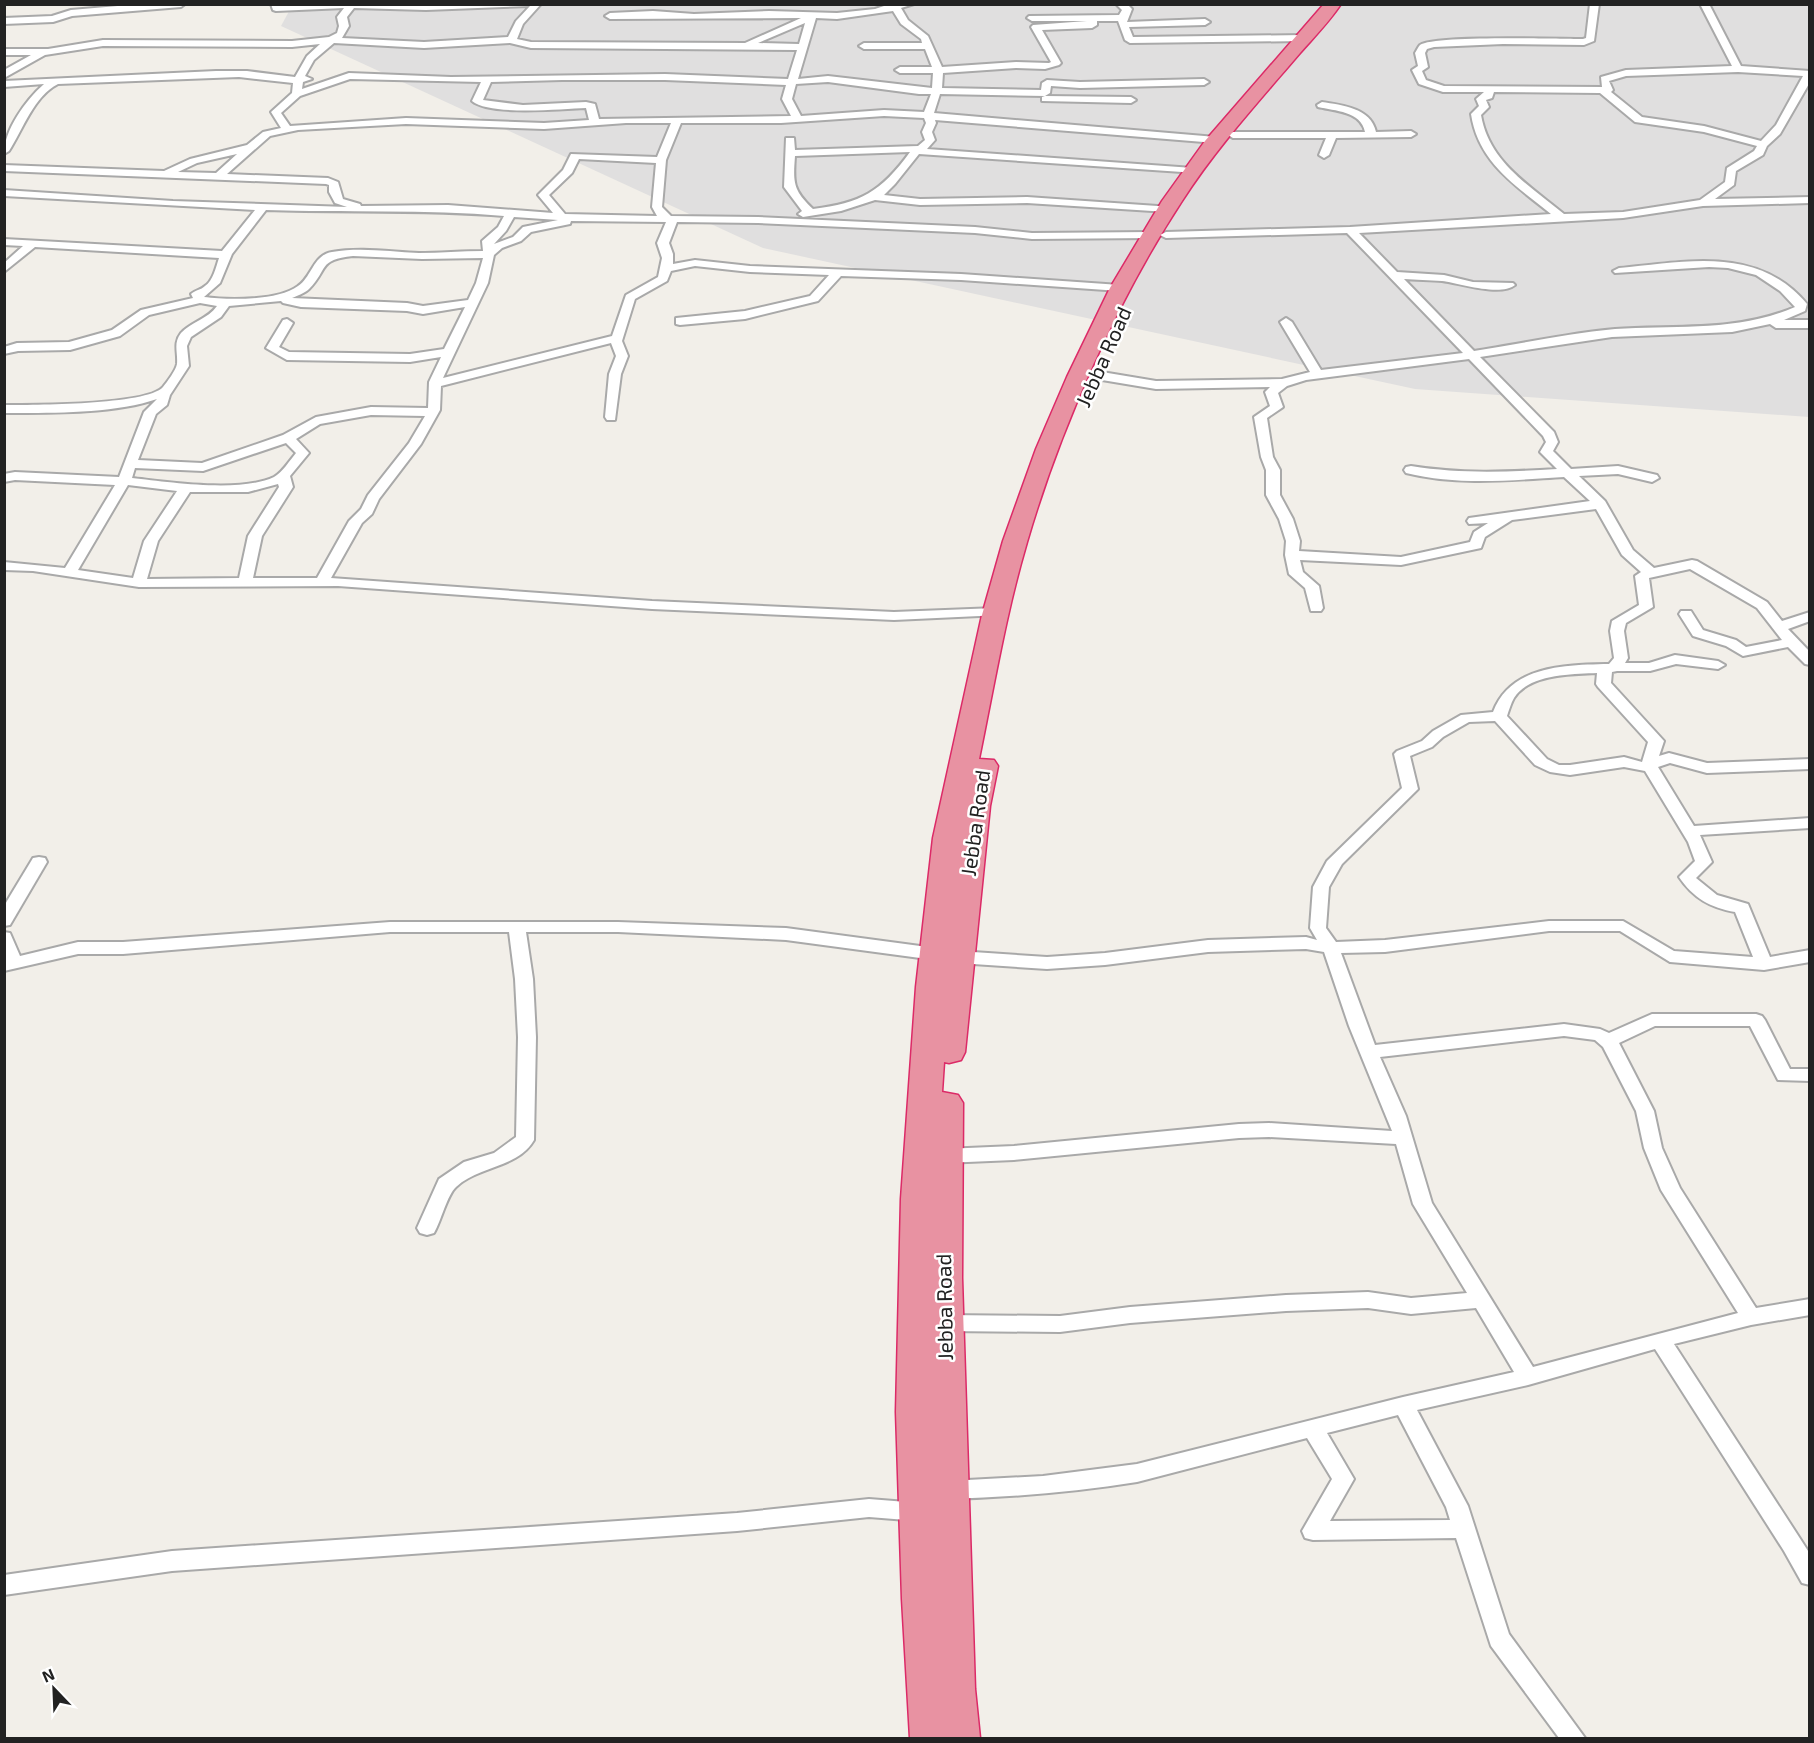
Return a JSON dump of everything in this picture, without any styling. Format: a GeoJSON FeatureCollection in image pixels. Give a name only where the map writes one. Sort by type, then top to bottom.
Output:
{"type":"FeatureCollection","features":[{"type":"Feature","properties":{"kind":"highway"},"geometry":{"type":"LineString","coordinates":[[932,1738],[915,1412],[919,1199],[946,955],[948,838],[996,612],[1015,541],[1048,448],[1120,288],[1159,235],[1168,208],[1193,171],[1225,137],[1333,4]]}},
{"type":"Feature","properties":{"kind":"highway","name":"Jebba Road"},"geometry":{"type":"LineString","coordinates":[[958,1738],[954,1689],[945,1323],[944,1156],[951,1018],[946,955],[1008,642],[1036,531],[1078,416],[1159,235],[1180,210],[1225,137],[1348,4]]}},
{"type":"Feature","properties":{"kind":"street"},"geometry":{"type":"LineString","coordinates":[[4,75],[27,59],[48,52],[60,34],[70,9],[182,4]]}},
{"type":"Feature","properties":{"kind":"street"},"geometry":{"type":"LineString","coordinates":[[275,4],[276,8],[349,5],[527,4]]}},
{"type":"Feature","properties":{"kind":"street"},"geometry":{"type":"LineString","coordinates":[[512,40],[519,22],[537,4]]}},
{"type":"Feature","properties":{"kind":"street"},"geometry":{"type":"LineString","coordinates":[[4,21],[103,43],[292,44],[332,40],[424,45],[512,40],[520,44],[531,45],[691,31],[769,14],[812,16],[875,12],[890,9],[894,5],[910,4]]}},
{"type":"Feature","properties":{"kind":"street"},"geometry":{"type":"LineString","coordinates":[[1120,4],[1127,9],[1123,21],[1130,40],[1304,38]]}},
{"type":"Feature","properties":{"kind":"street"},"geometry":{"type":"LineString","coordinates":[[1595,4],[1590,40],[1433,44],[1424,47],[1420,53],[1423,67],[1417,70],[1422,82],[1427,86],[1489,89],[1608,90],[1605,79],[1626,73],[1738,69],[1809,74]]}},
{"type":"Feature","properties":{"kind":"street"},"geometry":{"type":"LineString","coordinates":[[1704,4],[1738,69]]}},
{"type":"Feature","properties":{"kind":"street"},"geometry":{"type":"LineString","coordinates":[[297,94],[298,81],[303,69],[320,46],[341,34],[344,26],[342,17],[349,5]]}},
{"type":"Feature","properties":{"kind":"street"},"geometry":{"type":"LineString","coordinates":[[758,220],[861,205],[874,197],[900,174],[916,151],[930,140],[927,132],[931,123],[928,116],[937,90],[938,69],[925,38],[904,22],[894,5]]}},
{"type":"Feature","properties":{"kind":"street"},"geometry":{"type":"LineString","coordinates":[[610,16],[653,14],[691,31],[746,46],[802,47]]}},
{"type":"Feature","properties":{"kind":"street"},"geometry":{"type":"LineString","coordinates":[[746,46],[812,16]]}},
{"type":"Feature","properties":{"kind":"street"},"geometry":{"type":"LineString","coordinates":[[798,119],[787,99],[791,82],[798,69],[812,16]]}},
{"type":"Feature","properties":{"kind":"street"},"geometry":{"type":"LineString","coordinates":[[1032,18],[1205,22]]}},
{"type":"Feature","properties":{"kind":"street"},"geometry":{"type":"LineString","coordinates":[[900,70],[1001,67],[1011,64],[1050,67],[1056,63],[1036,27],[1092,25],[1092,18]]}},
{"type":"Feature","properties":{"kind":"street"},"geometry":{"type":"LineString","coordinates":[[864,46],[928,46]]}},
{"type":"Feature","properties":{"kind":"street"},"geometry":{"type":"LineString","coordinates":[[4,52],[48,52]]}},
{"type":"Feature","properties":{"kind":"street"},"geometry":{"type":"LineString","coordinates":[[4,84],[118,76],[225,74],[254,74],[298,81],[349,76],[487,79],[665,77],[791,82],[828,79],[919,91],[937,90],[1225,137],[1411,134]]}},
{"type":"Feature","properties":{"kind":"street"},"geometry":{"type":"LineString","coordinates":[[1703,203],[1730,183],[1731,170],[1759,153],[1761,144],[1776,134],[1796,92],[1809,74]]}},
{"type":"Feature","properties":{"kind":"street"},"geometry":{"type":"LineString","coordinates":[[286,129],[276,112],[297,94],[349,76]]}},
{"type":"Feature","properties":{"kind":"street"},"geometry":{"type":"LineString","coordinates":[[487,79],[477,100],[482,103],[523,108],[586,105],[591,106],[594,121]]}},
{"type":"Feature","properties":{"kind":"street"},"geometry":{"type":"LineString","coordinates":[[4,151],[48,83],[56,81]]}},
{"type":"Feature","properties":{"kind":"street"},"geometry":{"type":"LineString","coordinates":[[1045,108],[1047,83],[1080,85],[1204,82]]}},
{"type":"Feature","properties":{"kind":"street"},"geometry":{"type":"LineString","coordinates":[[1489,89],[1489,96],[1481,99],[1484,107],[1476,114],[1481,140],[1498,164],[1561,217]]}},
{"type":"Feature","properties":{"kind":"street"},"geometry":{"type":"LineString","coordinates":[[1602,90],[1633,117],[1644,122],[1704,129],[1761,144]]}},
{"type":"Feature","properties":{"kind":"street"},"geometry":{"type":"LineString","coordinates":[[219,178],[223,171],[267,134],[286,129],[406,122],[544,126],[594,121],[798,119],[884,112],[915,113],[928,116],[1131,99]]}},
{"type":"Feature","properties":{"kind":"street"},"geometry":{"type":"LineString","coordinates":[[1322,105],[1340,108],[1367,120],[1371,127],[1371,135]]}},
{"type":"Feature","properties":{"kind":"street"},"geometry":{"type":"LineString","coordinates":[[672,221],[665,218],[657,207],[661,159],[677,120]]}},
{"type":"Feature","properties":{"kind":"street"},"geometry":{"type":"LineString","coordinates":[[1324,155],[1332,135]]}},
{"type":"Feature","properties":{"kind":"street"},"geometry":{"type":"LineString","coordinates":[[790,140],[787,186],[792,196],[810,213]]}},
{"type":"Feature","properties":{"kind":"street"},"geometry":{"type":"LineString","coordinates":[[166,175],[181,165],[218,157],[255,145]]}},
{"type":"Feature","properties":{"kind":"street"},"geometry":{"type":"LineString","coordinates":[[790,153],[916,151],[1193,171]]}},
{"type":"Feature","properties":{"kind":"street"},"geometry":{"type":"LineString","coordinates":[[4,351],[17,347],[70,346],[116,333],[145,312],[200,300],[225,303],[285,297],[304,288],[320,263],[332,255],[353,253],[433,256],[489,254],[498,246],[517,239],[527,229],[567,222],[566,216],[543,195],[568,171],[575,156],[661,159]]}},
{"type":"Feature","properties":{"kind":"street"},"geometry":{"type":"LineString","coordinates":[[4,168],[332,182],[339,201],[374,210]]}},
{"type":"Feature","properties":{"kind":"street"},"geometry":{"type":"LineString","coordinates":[[4,193],[80,200],[263,207],[374,210],[448,208],[672,221],[758,220],[975,230],[1032,236],[1350,230],[1633,214],[1703,203],[1809,200]]}},
{"type":"Feature","properties":{"kind":"street"},"geometry":{"type":"LineString","coordinates":[[874,197],[920,202],[1026,200],[1168,208]]}},
{"type":"Feature","properties":{"kind":"street"},"geometry":{"type":"LineString","coordinates":[[200,300],[197,294],[209,289],[216,281],[226,255],[263,207]]}},
{"type":"Feature","properties":{"kind":"street"},"geometry":{"type":"LineString","coordinates":[[322,582],[357,521],[367,511],[373,498],[415,444],[433,412],[435,384],[482,283],[489,254],[488,241],[502,229],[511,213]]}},
{"type":"Feature","properties":{"kind":"street"},"geometry":{"type":"LineString","coordinates":[[611,417],[615,374],[622,356],[617,338],[630,297],[663,279],[669,256],[663,243],[672,221]]}},
{"type":"Feature","properties":{"kind":"street"},"geometry":{"type":"LineString","coordinates":[[1350,230],[1470,356],[1503,385],[1549,435],[1552,442],[1546,452],[1599,504],[1627,552],[1651,573]]}},
{"type":"Feature","properties":{"kind":"street"},"geometry":{"type":"LineString","coordinates":[[4,242],[226,255]]}},
{"type":"Feature","properties":{"kind":"street"},"geometry":{"type":"LineString","coordinates":[[4,269],[31,245]]}},
{"type":"Feature","properties":{"kind":"street"},"geometry":{"type":"LineString","coordinates":[[665,269],[695,264],[836,273],[961,277],[1120,288]]}},
{"type":"Feature","properties":{"kind":"street"},"geometry":{"type":"LineString","coordinates":[[1096,375],[1156,385],[1283,383],[1304,376],[1470,356],[1613,333],[1724,330],[1763,324],[1784,318],[1801,309],[1801,304],[1760,272],[1728,265],[1709,264],[1619,271]]}},
{"type":"Feature","properties":{"kind":"street"},"geometry":{"type":"LineString","coordinates":[[680,321],[745,315],[814,299],[834,279],[836,273]]}},
{"type":"Feature","properties":{"kind":"street"},"geometry":{"type":"LineString","coordinates":[[1394,275],[1425,276],[1473,285],[1509,285]]}},
{"type":"Feature","properties":{"kind":"street"},"geometry":{"type":"LineString","coordinates":[[285,297],[288,301],[302,304],[399,307],[423,310],[471,303]]}},
{"type":"Feature","properties":{"kind":"street"},"geometry":{"type":"LineString","coordinates":[[4,409],[55,409],[140,401],[164,393],[177,378],[183,366],[181,346],[186,335],[217,315],[225,303]]}},
{"type":"Feature","properties":{"kind":"street"},"geometry":{"type":"LineString","coordinates":[[1286,322],[1318,375]]}},
{"type":"Feature","properties":{"kind":"street"},"geometry":{"type":"LineString","coordinates":[[287,323],[272,348],[287,356],[410,358],[451,351]]}},
{"type":"Feature","properties":{"kind":"street"},"geometry":{"type":"LineString","coordinates":[[1763,324],[1809,324]]}},
{"type":"Feature","properties":{"kind":"street"},"geometry":{"type":"LineString","coordinates":[[435,384],[617,338]]}},
{"type":"Feature","properties":{"kind":"street"},"geometry":{"type":"LineString","coordinates":[[1283,383],[1271,392],[1277,407],[1260,417],[1259,424],[1267,457],[1273,470],[1273,495],[1286,519],[1293,541],[1292,555],[1296,574],[1312,586],[1316,608]]}},
{"type":"Feature","properties":{"kind":"street"},"geometry":{"type":"LineString","coordinates":[[69,573],[124,481],[150,412],[164,402],[164,393]]}},
{"type":"Feature","properties":{"kind":"street"},"geometry":{"type":"LineString","coordinates":[[130,464],[203,466],[288,438],[316,421],[371,411],[433,412]]}},
{"type":"Feature","properties":{"kind":"street"},"geometry":{"type":"LineString","coordinates":[[4,478],[15,476],[124,481],[186,488],[248,488],[280,479],[303,453],[288,438]]}},
{"type":"Feature","properties":{"kind":"street"},"geometry":{"type":"LineString","coordinates":[[1411,470],[1441,475],[1487,477],[1618,470],[1652,478]]}},
{"type":"Feature","properties":{"kind":"street"},"geometry":{"type":"LineString","coordinates":[[245,584],[255,536],[286,487],[283,476]]}},
{"type":"Feature","properties":{"kind":"street"},"geometry":{"type":"LineString","coordinates":[[138,583],[151,541],[186,488]]}},
{"type":"Feature","properties":{"kind":"street"},"geometry":{"type":"LineString","coordinates":[[1474,521],[1599,504]]}},
{"type":"Feature","properties":{"kind":"street"},"geometry":{"type":"LineString","coordinates":[[1292,555],[1401,561],[1476,545],[1479,536],[1509,516]]}},
{"type":"Feature","properties":{"kind":"street"},"geometry":{"type":"LineString","coordinates":[[1764,964],[1742,908],[1724,907],[1695,887],[1687,877],[1704,862],[1689,831],[1649,765],[1656,741],[1630,712],[1625,702],[1603,684],[1609,667],[1621,658],[1617,631],[1619,621],[1646,607],[1642,576],[1692,564],[1762,605],[1809,661]]}},
{"type":"Feature","properties":{"kind":"street"},"geometry":{"type":"LineString","coordinates":[[4,566],[33,567],[138,583],[322,582],[693,607],[894,616],[996,612]]}},
{"type":"Feature","properties":{"kind":"street"},"geometry":{"type":"LineString","coordinates":[[1686,614],[1698,633],[1731,643],[1743,652],[1791,642]]}},
{"type":"Feature","properties":{"kind":"street"},"geometry":{"type":"LineString","coordinates":[[1779,627],[1809,616]]}},
{"type":"Feature","properties":{"kind":"street"},"geometry":{"type":"LineString","coordinates":[[1499,716],[1510,692],[1543,676],[1572,670],[1650,667],[1675,659],[1718,665]]}},
{"type":"Feature","properties":{"kind":"street"},"geometry":{"type":"LineString","coordinates":[[1499,716],[1541,762],[1556,769],[1580,769],[1624,762],[1643,767],[1669,758],[1707,768],[1809,764]]}},
{"type":"Feature","properties":{"kind":"street"},"geometry":{"type":"LineString","coordinates":[[1499,716],[1467,718],[1438,734],[1427,744],[1402,754],[1410,789],[1335,861],[1321,887],[1318,928],[1331,948],[1369,1052],[1404,1138],[1423,1204],[1528,1377]]}},
{"type":"Feature","properties":{"kind":"street"},"geometry":{"type":"LineString","coordinates":[[1689,831],[1809,823]]}},
{"type":"Feature","properties":{"kind":"street"},"geometry":{"type":"LineString","coordinates":[[4,921],[39,862]]}},
{"type":"Feature","properties":{"kind":"street"},"geometry":{"type":"LineString","coordinates":[[4,937],[9,964],[78,948],[123,948],[390,927],[618,927],[786,934],[946,955],[1047,963],[1105,959],[1208,946],[1306,943],[1331,948],[1385,946],[1550,926],[1623,926],[1670,956],[1764,964],[1809,956]]}},
{"type":"Feature","properties":{"kind":"street"},"geometry":{"type":"LineString","coordinates":[[427,1228],[446,1184],[471,1167],[501,1158],[525,1140],[527,1037],[517,927]]}},
{"type":"Feature","properties":{"kind":"street"},"geometry":{"type":"LineString","coordinates":[[1608,1041],[1652,1020],[1756,1020],[1784,1076],[1809,1075]]}},
{"type":"Feature","properties":{"kind":"street"},"geometry":{"type":"LineString","coordinates":[[1369,1052],[1564,1030],[1600,1035],[1608,1041],[1645,1110],[1653,1148],[1671,1190],[1751,1317]]}},
{"type":"Feature","properties":{"kind":"street"},"geometry":{"type":"LineString","coordinates":[[944,1156],[1014,1153],[1239,1131],[1269,1130],[1404,1138]]}},
{"type":"Feature","properties":{"kind":"street"},"geometry":{"type":"LineString","coordinates":[[945,1323],[1060,1324],[1130,1315],[1286,1303],[1368,1300],[1411,1306],[1480,1300]]}},
{"type":"Feature","properties":{"kind":"street"},"geometry":{"type":"LineString","coordinates":[[949,1490],[1020,1488],[1099,1480],[1172,1465],[1221,1450],[1403,1405],[1528,1377],[1751,1317],[1809,1307]]}},
{"type":"Feature","properties":{"kind":"street"},"geometry":{"type":"LineString","coordinates":[[1660,1340],[1792,1544],[1809,1576]]}},
{"type":"Feature","properties":{"kind":"street"},"geometry":{"type":"LineString","coordinates":[[1403,1405],[1457,1506],[1499,1639],[1574,1738]]}},
{"type":"Feature","properties":{"kind":"street"},"geometry":{"type":"LineString","coordinates":[[1313,1429],[1343,1479],[1313,1532],[1464,1528]]}},
{"type":"Feature","properties":{"kind":"street"},"geometry":{"type":"LineString","coordinates":[[5,1586],[172,1561],[737,1522],[869,1508],[919,1512]]}},
{"type":"Feature","properties":{"kind":"shaded area"},"geometry":{"type":"Polygon","coordinates":[[[293,4],[1809,5],[1809,417],[1415,389],[763,248],[281,26],[293,4]]]}}]}
